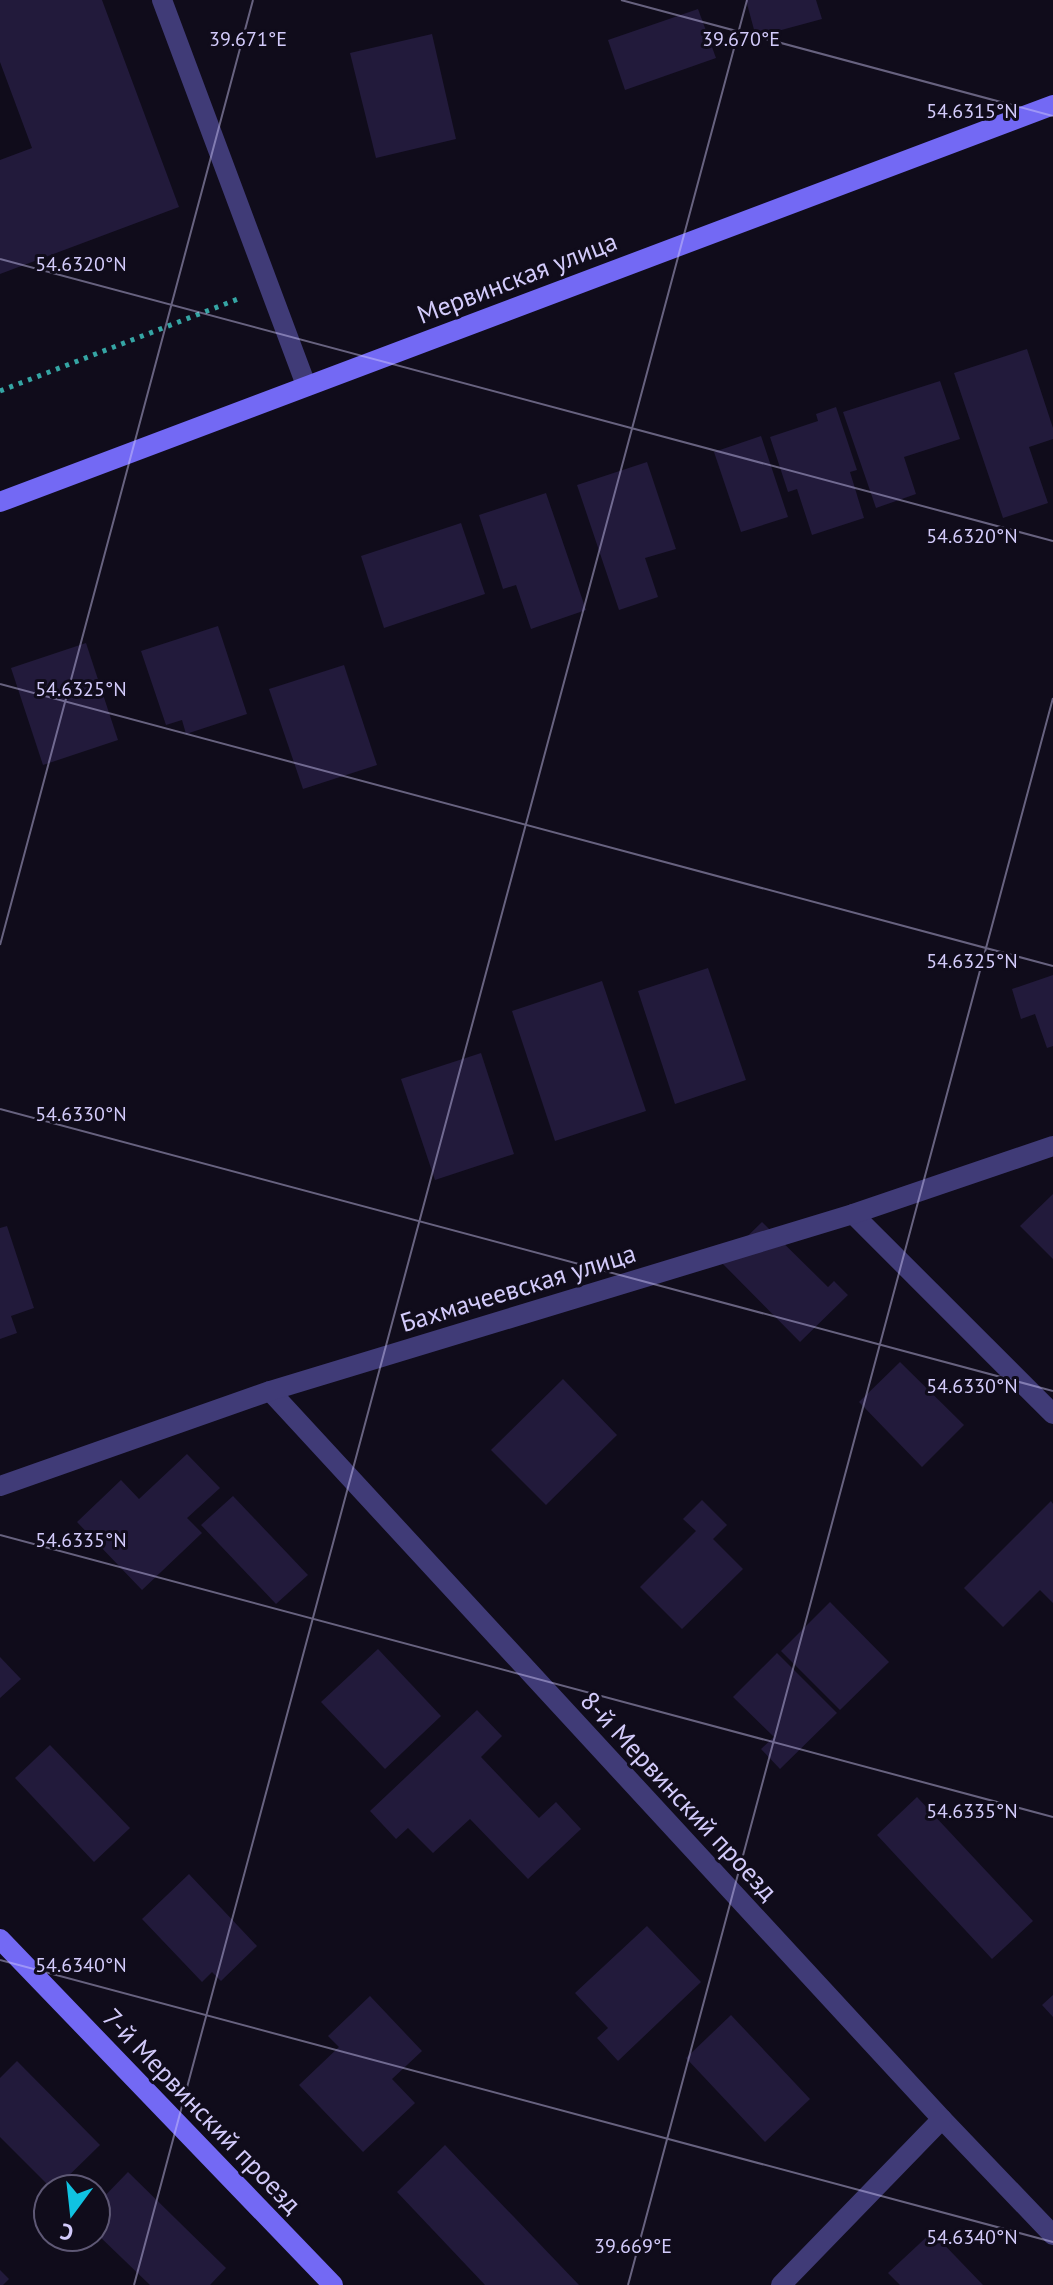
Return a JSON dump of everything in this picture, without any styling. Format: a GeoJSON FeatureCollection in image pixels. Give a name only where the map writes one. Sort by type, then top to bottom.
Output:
{"type":"FeatureCollection","features":[{"type":"Feature","properties":{"kind":"street"},"geometry":{"type":"LineString","coordinates":[[162,0],[306,385]]}},
{"type":"Feature","properties":{"kind":"street","name":"Мервинская улица"},"geometry":{"type":"LineString","coordinates":[[0,502],[1053,105]]}},
{"type":"Feature","properties":{"kind":"street","name":"Бахмачеевская улица"},"geometry":{"type":"LineString","coordinates":[[0,1486],[270,1391],[853,1214],[1053,1146]]}},
{"type":"Feature","properties":{"kind":"street"},"geometry":{"type":"LineString","coordinates":[[853,1214],[1053,1414]]}},
{"type":"Feature","properties":{"kind":"street","name":"8-й Мервинский проезд"},"geometry":{"type":"LineString","coordinates":[[270,1391],[942,2119],[1053,2235]]}},
{"type":"Feature","properties":{"kind":"street","name":"7-й Мервинский проезд"},"geometry":{"type":"LineString","coordinates":[[0,1939],[333,2285]]}},
{"type":"Feature","properties":{"kind":"street"},"geometry":{"type":"LineString","coordinates":[[781,2285],[942,2119]]}},
{"type":"Feature","properties":{"kind":"path"},"geometry":{"type":"LineString","coordinates":[[0,391],[269,287]]}},
{"type":"Feature","properties":{"kind":"building"},"geometry":{"type":"Polygon","coordinates":[[[0,0],[102,0],[179,207],[0,274],[0,160],[32,148],[0,62],[0,0]]]}},
{"type":"Feature","properties":{"kind":"building"},"geometry":{"type":"Polygon","coordinates":[[[746,0],[816,0],[822,19],[756,37],[746,0]]]}},
{"type":"Feature","properties":{"kind":"building"},"geometry":{"type":"Polygon","coordinates":[[[698,9],[716,58],[625,90],[608,40],[698,9]]]}},
{"type":"Feature","properties":{"kind":"building"},"geometry":{"type":"Polygon","coordinates":[[[432,34],[456,139],[376,158],[350,53],[432,34]]]}},
{"type":"Feature","properties":{"kind":"building"},"geometry":{"type":"Polygon","coordinates":[[[1027,349],[1053,428],[1053,439],[1029,447],[1048,503],[1003,518],[954,373],[1027,349]]]}},
{"type":"Feature","properties":{"kind":"building"},"geometry":{"type":"Polygon","coordinates":[[[940,381],[960,439],[904,457],[916,494],[876,508],[843,412],[940,381]]]}},
{"type":"Feature","properties":{"kind":"building"},"geometry":{"type":"Polygon","coordinates":[[[836,407],[857,470],[850,472],[864,518],[812,535],[797,489],[788,492],[770,437],[818,421],[816,414],[836,407]]]}},
{"type":"Feature","properties":{"kind":"building"},"geometry":{"type":"Polygon","coordinates":[[[761,436],[788,517],[741,532],[714,452],[761,436]]]}},
{"type":"Feature","properties":{"kind":"building"},"geometry":{"type":"Polygon","coordinates":[[[647,462],[676,549],[645,558],[658,597],[619,610],[577,485],[647,462]]]}},
{"type":"Feature","properties":{"kind":"building"},"geometry":{"type":"Polygon","coordinates":[[[546,493],[586,610],[531,629],[516,585],[503,589],[479,515],[546,493]]]}},
{"type":"Feature","properties":{"kind":"building"},"geometry":{"type":"Polygon","coordinates":[[[461,523],[485,594],[384,628],[361,556],[461,523]]]}},
{"type":"Feature","properties":{"kind":"building"},"geometry":{"type":"Polygon","coordinates":[[[218,626],[247,714],[186,734],[182,720],[166,725],[141,651],[218,626]]]}},
{"type":"Feature","properties":{"kind":"building"},"geometry":{"type":"Polygon","coordinates":[[[86,643],[118,740],[43,765],[11,668],[86,643]]]}},
{"type":"Feature","properties":{"kind":"building"},"geometry":{"type":"Polygon","coordinates":[[[344,665],[377,765],[303,789],[269,689],[344,665]]]}},
{"type":"Feature","properties":{"kind":"building"},"geometry":{"type":"Polygon","coordinates":[[[708,968],[746,1080],[675,1104],[638,991],[708,968]]]}},
{"type":"Feature","properties":{"kind":"building"},"geometry":{"type":"Polygon","coordinates":[[[1053,975],[1053,1046],[1047,1048],[1035,1014],[1021,1019],[1012,989],[1053,975]]]}},
{"type":"Feature","properties":{"kind":"building"},"geometry":{"type":"Polygon","coordinates":[[[602,981],[646,1111],[555,1141],[512,1011],[602,981]]]}},
{"type":"Feature","properties":{"kind":"building"},"geometry":{"type":"Polygon","coordinates":[[[481,1053],[514,1154],[435,1180],[401,1079],[481,1053]]]}},
{"type":"Feature","properties":{"kind":"building"},"geometry":{"type":"Polygon","coordinates":[[[1053,1194],[1053,1259],[1020,1226],[1053,1194]]]}},
{"type":"Feature","properties":{"kind":"building"},"geometry":{"type":"Polygon","coordinates":[[[762,1222],[828,1287],[834,1281],[848,1295],[800,1342],[721,1262],[762,1222]]]}},
{"type":"Feature","properties":{"kind":"building"},"geometry":{"type":"Polygon","coordinates":[[[7,1226],[34,1308],[11,1316],[17,1333],[0,1339],[0,1228],[7,1226]]]}},
{"type":"Feature","properties":{"kind":"building"},"geometry":{"type":"Polygon","coordinates":[[[900,1362],[964,1425],[922,1467],[859,1402],[900,1362]]]}},
{"type":"Feature","properties":{"kind":"building"},"geometry":{"type":"Polygon","coordinates":[[[563,1379],[617,1435],[546,1505],[491,1450],[563,1379]]]}},
{"type":"Feature","properties":{"kind":"building"},"geometry":{"type":"Polygon","coordinates":[[[187,1454],[220,1488],[187,1518],[202,1533],[142,1590],[77,1522],[121,1480],[139,1499],[187,1454]]]}},
{"type":"Feature","properties":{"kind":"building"},"geometry":{"type":"Polygon","coordinates":[[[233,1496],[308,1575],[276,1604],[201,1525],[233,1496]]]}},
{"type":"Feature","properties":{"kind":"building"},"geometry":{"type":"Polygon","coordinates":[[[702,1500],[727,1525],[713,1539],[743,1569],[682,1629],[640,1587],[696,1531],[683,1519],[702,1500]]]}},
{"type":"Feature","properties":{"kind":"building"},"geometry":{"type":"Polygon","coordinates":[[[1051,1501],[1053,1603],[1040,1590],[1003,1627],[964,1588],[1051,1501]]]}},
{"type":"Feature","properties":{"kind":"building"},"geometry":{"type":"Polygon","coordinates":[[[830,1602],[889,1662],[840,1710],[781,1651],[830,1602]]]}},
{"type":"Feature","properties":{"kind":"building"},"geometry":{"type":"Polygon","coordinates":[[[378,1649],[441,1716],[385,1769],[321,1702],[378,1649]]]}},
{"type":"Feature","properties":{"kind":"building"},"geometry":{"type":"Polygon","coordinates":[[[777,1653],[837,1713],[780,1769],[761,1749],[774,1737],[733,1697],[777,1653]]]}},
{"type":"Feature","properties":{"kind":"building"},"geometry":{"type":"Polygon","coordinates":[[[0,1657],[21,1679],[0,1698],[0,1657]]]}},
{"type":"Feature","properties":{"kind":"building"},"geometry":{"type":"Polygon","coordinates":[[[477,1710],[502,1736],[481,1757],[539,1818],[556,1802],[581,1829],[528,1879],[470,1819],[433,1853],[408,1828],[396,1839],[370,1811],[477,1710]]]}},
{"type":"Feature","properties":{"kind":"building"},"geometry":{"type":"Polygon","coordinates":[[[50,1745],[130,1828],[94,1862],[15,1778],[50,1745]]]}},
{"type":"Feature","properties":{"kind":"building"},"geometry":{"type":"Polygon","coordinates":[[[917,1797],[1033,1921],[992,1959],[877,1835],[917,1797]]]}},
{"type":"Feature","properties":{"kind":"building"},"geometry":{"type":"Polygon","coordinates":[[[189,1874],[257,1946],[221,1981],[212,1972],[202,1982],[142,1919],[189,1874]]]}},
{"type":"Feature","properties":{"kind":"building"},"geometry":{"type":"Polygon","coordinates":[[[647,1926],[701,1982],[618,2061],[597,2038],[608,2028],[575,1993],[647,1926]]]}},
{"type":"Feature","properties":{"kind":"building"},"geometry":{"type":"Polygon","coordinates":[[[1053,1995],[1053,2017],[1042,2005],[1053,1995]]]}},
{"type":"Feature","properties":{"kind":"building"},"geometry":{"type":"Polygon","coordinates":[[[370,1996],[422,2051],[392,2079],[415,2103],[363,2152],[299,2085],[339,2047],[328,2036],[370,1996]]]}},
{"type":"Feature","properties":{"kind":"building"},"geometry":{"type":"Polygon","coordinates":[[[731,2015],[810,2099],[765,2142],[686,2058],[731,2015]]]}},
{"type":"Feature","properties":{"kind":"building"},"geometry":{"type":"Polygon","coordinates":[[[17,2061],[100,2145],[71,2173],[36,2173],[0,2137],[0,2078],[17,2061]]]}},
{"type":"Feature","properties":{"kind":"building"},"geometry":{"type":"Polygon","coordinates":[[[445,2145],[579,2285],[485,2285],[397,2192],[445,2145]]]}},
{"type":"Feature","properties":{"kind":"building"},"geometry":{"type":"Polygon","coordinates":[[[128,2172],[226,2268],[210,2285],[150,2285],[112,2248],[112,2188],[128,2172]]]}},
{"type":"Feature","properties":{"kind":"building"},"geometry":{"type":"Polygon","coordinates":[[[932,2232],[983,2285],[900,2285],[888,2273],[932,2232]]]}},
{"type":"Feature","properties":{"kind":"building"},"geometry":{"type":"Polygon","coordinates":[[[0,2270],[9,2279],[3,2285],[0,2285],[0,2270]]]}}]}
